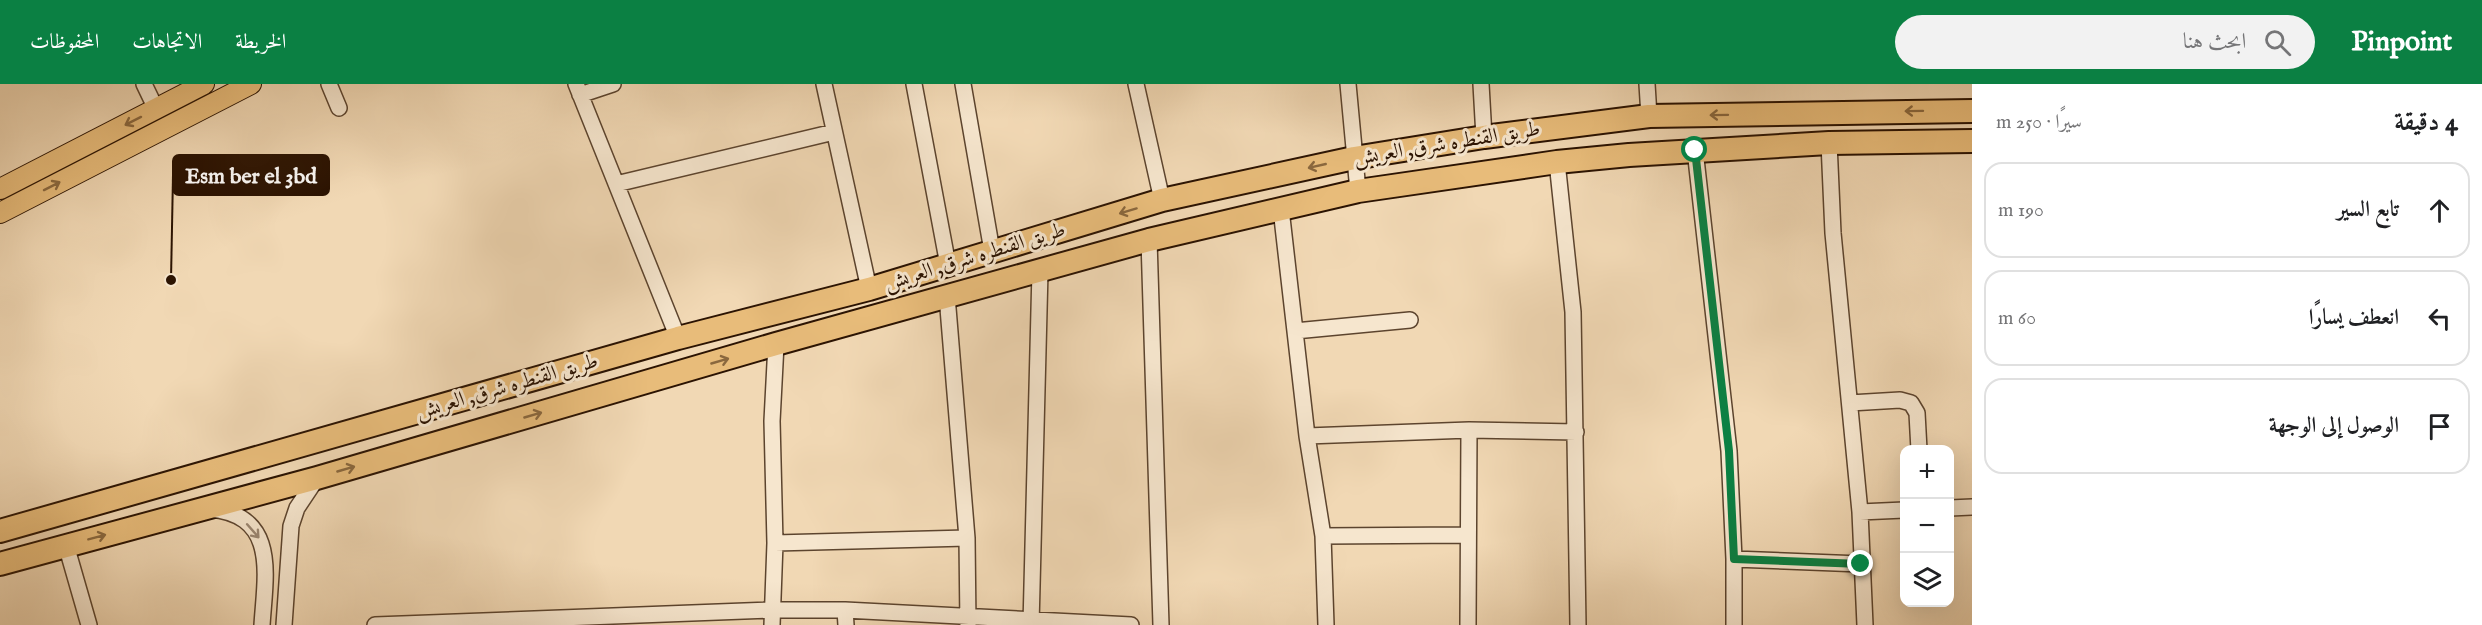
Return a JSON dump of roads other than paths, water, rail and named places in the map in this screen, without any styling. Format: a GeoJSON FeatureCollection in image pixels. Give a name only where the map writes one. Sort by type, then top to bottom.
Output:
{"type":"FeatureCollection","features":[{"type":"Feature","properties":{"kind":"highway","name":"طريق القنطره شرق, العريش"},"geometry":{"type":"LineString","coordinates":[[0,531],[678,338],[869,289],[1162,200],[1354,158],[1484,137],[1649,116],[1972,111]]}},
{"type":"Feature","properties":{"kind":"highway","name":"طريق القنطره شرق, العريش"},"geometry":{"type":"LineString","coordinates":[[0,564],[317,478],[776,344],[1149,240],[1358,191],[1557,162],[1695,150],[1972,141]]}},
{"type":"Feature","properties":{"kind":"main road"},"geometry":{"type":"LineString","coordinates":[[0,189],[204,84]]}},
{"type":"Feature","properties":{"kind":"main road"},"geometry":{"type":"LineString","coordinates":[[0,213],[251,84]]}},
{"type":"Feature","properties":{"kind":"street"},"geometry":{"type":"LineString","coordinates":[[144,84],[156,109]]}},
{"type":"Feature","properties":{"kind":"street"},"geometry":{"type":"LineString","coordinates":[[329,84],[339,108]]}},
{"type":"Feature","properties":{"kind":"street"},"geometry":{"type":"LineString","coordinates":[[613,84],[578,89],[678,338]]}},
{"type":"Feature","properties":{"kind":"street"},"geometry":{"type":"LineString","coordinates":[[824,84],[869,289]]}},
{"type":"Feature","properties":{"kind":"street"},"geometry":{"type":"LineString","coordinates":[[914,84],[948,265]]}},
{"type":"Feature","properties":{"kind":"street"},"geometry":{"type":"LineString","coordinates":[[963,84],[992,251]]}},
{"type":"Feature","properties":{"kind":"street"},"geometry":{"type":"LineString","coordinates":[[1136,84],[1162,200]]}},
{"type":"Feature","properties":{"kind":"street"},"geometry":{"type":"LineString","coordinates":[[1348,84],[1358,191]]}},
{"type":"Feature","properties":{"kind":"street"},"geometry":{"type":"LineString","coordinates":[[1481,84],[1484,137]]}},
{"type":"Feature","properties":{"kind":"street"},"geometry":{"type":"LineString","coordinates":[[1647,84],[1649,116]]}},
{"type":"Feature","properties":{"kind":"street"},"geometry":{"type":"LineString","coordinates":[[616,184],[834,132]]}},
{"type":"Feature","properties":{"kind":"street"},"geometry":{"type":"LineString","coordinates":[[1829,144],[1833,233],[1860,512],[1864,625]]}},
{"type":"Feature","properties":{"kind":"street"},"geometry":{"type":"LineString","coordinates":[[1695,150],[1729,451],[1734,559],[1734,625]]}},
{"type":"Feature","properties":{"kind":"street"},"geometry":{"type":"LineString","coordinates":[[1557,162],[1573,312],[1578,625]]}},
{"type":"Feature","properties":{"kind":"street"},"geometry":{"type":"LineString","coordinates":[[1281,209],[1307,436],[1323,536],[1326,625]]}},
{"type":"Feature","properties":{"kind":"street"},"geometry":{"type":"LineString","coordinates":[[1149,240],[1161,625]]}},
{"type":"Feature","properties":{"kind":"street"},"geometry":{"type":"LineString","coordinates":[[1031,623],[1040,271]]}},
{"type":"Feature","properties":{"kind":"street"},"geometry":{"type":"LineString","coordinates":[[947,296],[967,538],[968,621]]}},
{"type":"Feature","properties":{"kind":"street"},"geometry":{"type":"LineString","coordinates":[[1295,331],[1410,321]]}},
{"type":"Feature","properties":{"kind":"street"},"geometry":{"type":"LineString","coordinates":[[772,617],[775,543],[772,421],[776,344]]}},
{"type":"Feature","properties":{"kind":"street"},"geometry":{"type":"LineString","coordinates":[[1850,403],[1900,400],[1911,403],[1917,413],[1919,445]]}},
{"type":"Feature","properties":{"kind":"street"},"geometry":{"type":"LineString","coordinates":[[1307,436],[1437,429],[1576,432]]}},
{"type":"Feature","properties":{"kind":"street"},"geometry":{"type":"LineString","coordinates":[[1468,625],[1469,430]]}},
{"type":"Feature","properties":{"kind":"street"},"geometry":{"type":"LineString","coordinates":[[284,625],[291,526],[297,508],[317,478]]}},
{"type":"Feature","properties":{"kind":"street"},"geometry":{"type":"LineString","coordinates":[[1954,508],[1972,507]]}},
{"type":"Feature","properties":{"kind":"street"},"geometry":{"type":"LineString","coordinates":[[201,509],[222,510],[237,516],[257,532],[264,549],[265,565],[262,625]]}},
{"type":"Feature","properties":{"kind":"street"},"geometry":{"type":"LineString","coordinates":[[1860,512],[1900,510]]}},
{"type":"Feature","properties":{"kind":"street"},"geometry":{"type":"LineString","coordinates":[[1323,536],[1467,535]]}},
{"type":"Feature","properties":{"kind":"street"},"geometry":{"type":"LineString","coordinates":[[775,543],[967,538]]}},
{"type":"Feature","properties":{"kind":"street"},"geometry":{"type":"LineString","coordinates":[[66,545],[88,625]]}},
{"type":"Feature","properties":{"kind":"street"},"geometry":{"type":"LineString","coordinates":[[1734,559],[1861,564]]}},
{"type":"Feature","properties":{"kind":"street"},"geometry":{"type":"LineString","coordinates":[[375,625],[772,617],[1131,625]]}},
{"type":"Feature","properties":{"kind":"place","name":"Esm ber el 3bd"},"geometry":{"type":"Point","coordinates":[171,280]}}]}
